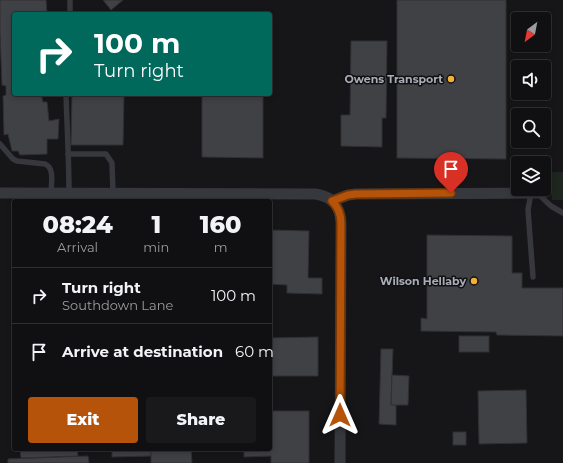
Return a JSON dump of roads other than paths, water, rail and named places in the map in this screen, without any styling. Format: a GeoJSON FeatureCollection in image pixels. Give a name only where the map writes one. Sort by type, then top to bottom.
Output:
{"type":"FeatureCollection","features":[{"type":"Feature","properties":{"kind":"street"},"geometry":{"type":"LineString","coordinates":[[0,192],[316,194],[326,197],[332,201],[340,212],[341,223],[340,463]]}},
{"type":"Feature","properties":{"kind":"street"},"geometry":{"type":"LineString","coordinates":[[332,201],[348,195],[356,194],[511,193]]}},
{"type":"Feature","properties":{"kind":"lane"},"geometry":{"type":"LineString","coordinates":[[70,0],[70,12]]}},
{"type":"Feature","properties":{"kind":"lane"},"geometry":{"type":"LineString","coordinates":[[66,96],[69,193]]}},
{"type":"Feature","properties":{"kind":"lane"},"geometry":{"type":"LineString","coordinates":[[0,144],[13,159],[17,161],[48,166],[52,174],[51,193]]}},
{"type":"Feature","properties":{"kind":"lane"},"geometry":{"type":"LineString","coordinates":[[68,154],[106,154],[112,163],[113,193]]}},
{"type":"Feature","properties":{"kind":"lane"},"geometry":{"type":"LineString","coordinates":[[532,277],[528,210],[533,196]]}},
{"type":"Feature","properties":{"kind":"lane"},"geometry":{"type":"LineString","coordinates":[[538,196],[563,213]]}},
{"type":"Feature","properties":{"kind":"place","name":"Owens Transport"},"geometry":{"type":"Point","coordinates":[451,79]}},
{"type":"Feature","properties":{"kind":"place","name":"Wilson Hellaby"},"geometry":{"type":"Point","coordinates":[474,281]}}]}
